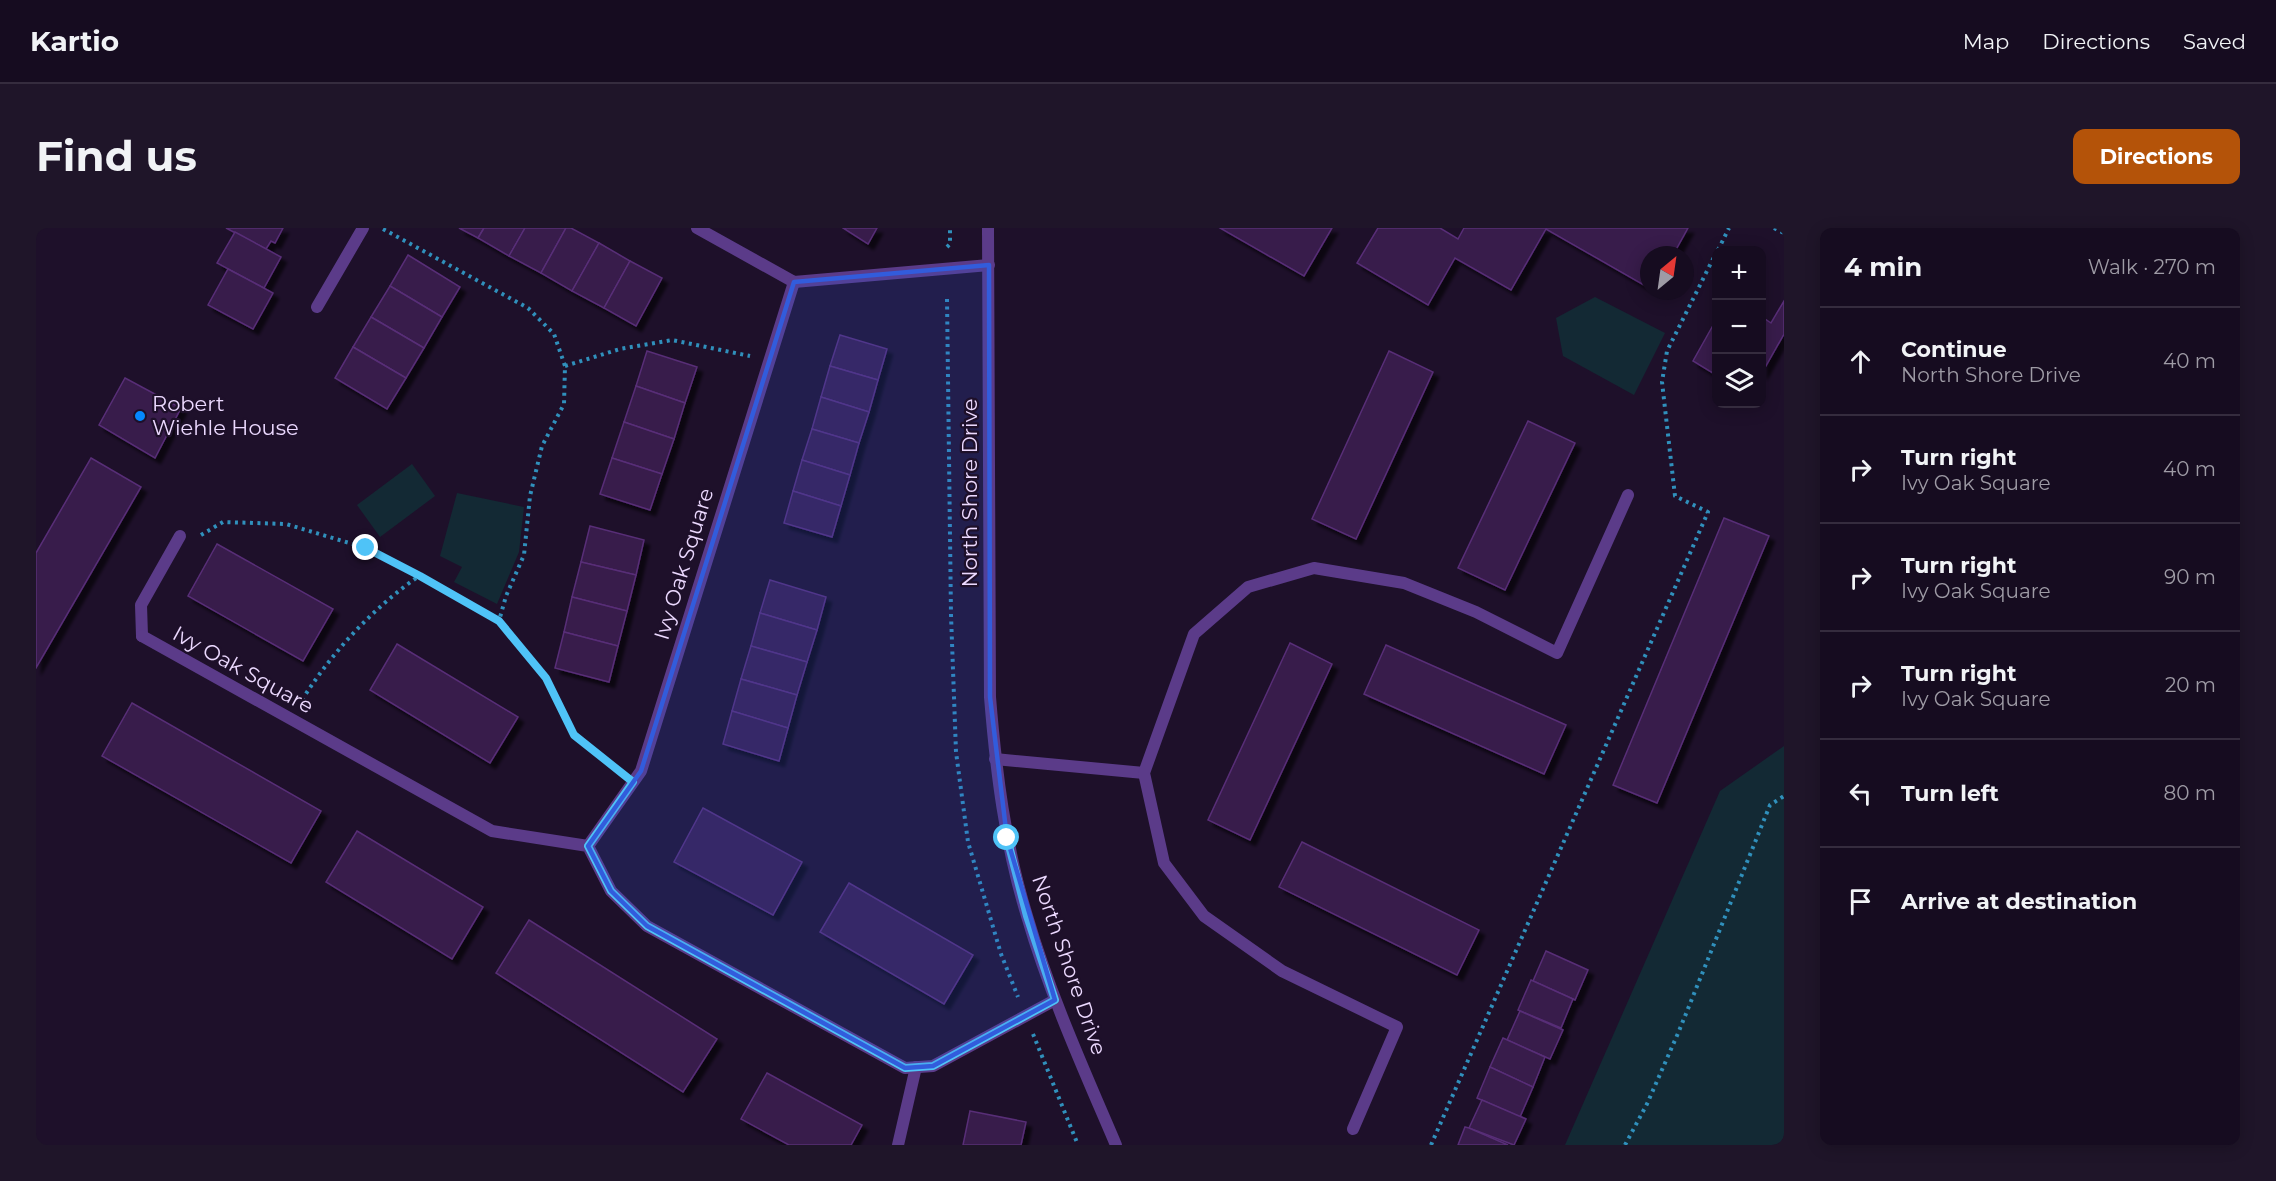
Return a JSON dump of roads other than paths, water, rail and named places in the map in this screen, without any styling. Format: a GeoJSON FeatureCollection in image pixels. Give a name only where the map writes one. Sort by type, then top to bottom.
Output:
{"type":"FeatureCollection","features":[{"type":"Feature","properties":{"kind":"street"},"geometry":{"type":"LineString","coordinates":[[317,307],[363,228]]}},
{"type":"Feature","properties":{"kind":"street"},"geometry":{"type":"LineString","coordinates":[[697,228],[794,282],[989,265]]}},
{"type":"Feature","properties":{"kind":"street","name":"North Shore Drive"},"geometry":{"type":"LineString","coordinates":[[988,228],[990,688],[995,759],[1007,838],[1027,916],[1055,1000],[1116,1145]]}},
{"type":"Feature","properties":{"kind":"street","name":"Ivy Oak Square"},"geometry":{"type":"LineString","coordinates":[[180,536],[141,605],[142,636],[492,831],[588,846],[641,771],[794,282]]}},
{"type":"Feature","properties":{"kind":"street"},"geometry":{"type":"LineString","coordinates":[[1353,1129],[1397,1027],[1282,971],[1204,916],[1164,863],[1144,772],[1194,634],[1248,587],[1314,568],[1404,583],[1476,612],[1557,653],[1628,495]]}},
{"type":"Feature","properties":{"kind":"street"},"geometry":{"type":"LineString","coordinates":[[995,759],[1144,772]]}},
{"type":"Feature","properties":{"kind":"street"},"geometry":{"type":"LineString","coordinates":[[588,846],[611,891],[647,926],[905,1068],[933,1066],[1055,1000]]}},
{"type":"Feature","properties":{"kind":"street"},"geometry":{"type":"LineString","coordinates":[[898,1145],[916,1067]]}},
{"type":"Feature","properties":{"kind":"place","name":"Robert Wiehle House"},"geometry":{"type":"Point","coordinates":[140,416]}}]}
